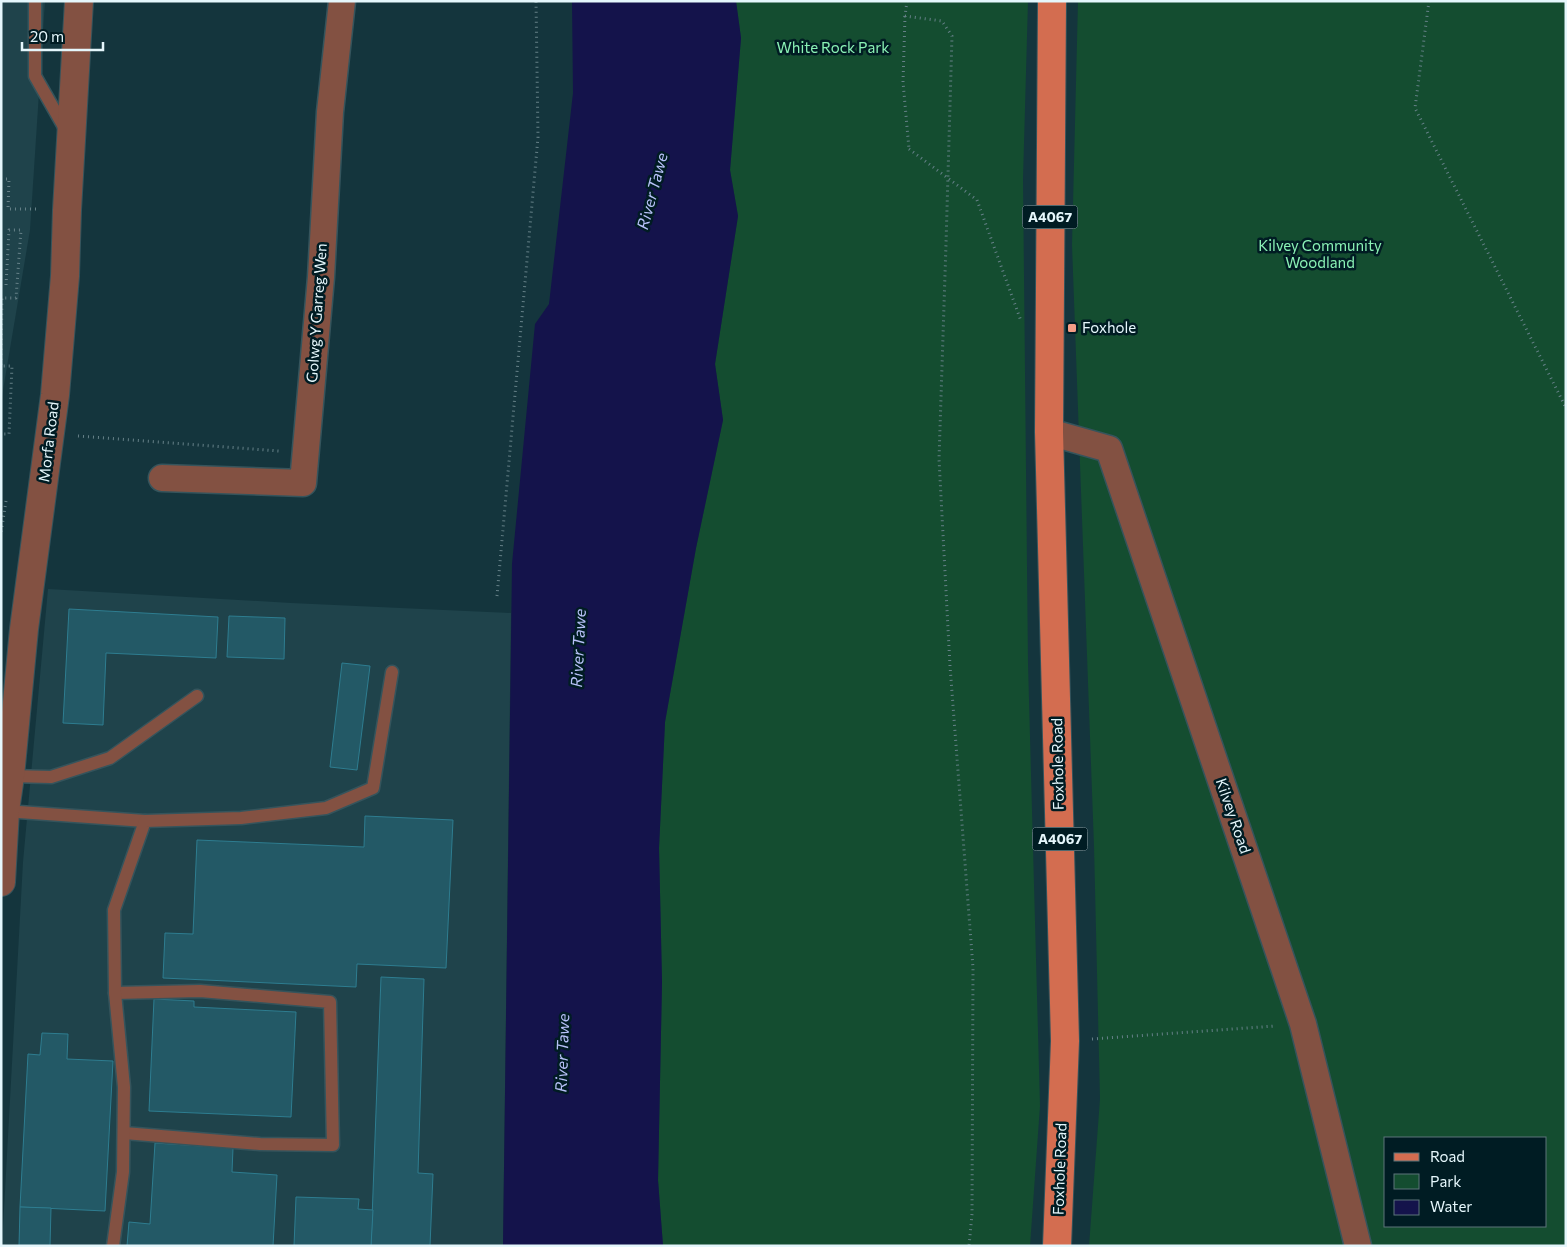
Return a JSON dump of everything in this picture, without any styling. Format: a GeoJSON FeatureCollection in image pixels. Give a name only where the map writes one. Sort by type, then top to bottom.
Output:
{"type":"FeatureCollection","features":[{"type":"Feature","properties":{"kind":"main road","name":"A4067"},"geometry":{"type":"LineString","coordinates":[[1050,432],[1052,1]]}},
{"type":"Feature","properties":{"kind":"main road","name":"Foxhole Road"},"geometry":{"type":"LineString","coordinates":[[1050,432],[1065,1041],[1058,1246]]}},
{"type":"Feature","properties":{"kind":"street","name":"Morfa Road"},"geometry":{"type":"LineString","coordinates":[[1,882],[5,811],[24,629],[50,434],[65,276],[79,1]]}},
{"type":"Feature","properties":{"kind":"street","name":"Golwg Y Garreg Wen"},"geometry":{"type":"LineString","coordinates":[[162,478],[303,483],[321,277],[330,112],[342,1]]}},
{"type":"Feature","properties":{"kind":"street","name":"Kilvey Road"},"geometry":{"type":"LineString","coordinates":[[1050,432],[1109,449],[1303,1024],[1358,1246]]}},
{"type":"Feature","properties":{"kind":"lane"},"geometry":{"type":"LineString","coordinates":[[34,1],[35,76],[72,141]]}},
{"type":"Feature","properties":{"kind":"lane"},"geometry":{"type":"LineString","coordinates":[[5,811],[144,821],[241,818],[326,808],[373,788],[392,672]]}},
{"type":"Feature","properties":{"kind":"lane"},"geometry":{"type":"LineString","coordinates":[[10,776],[51,776],[110,758],[197,696]]}},
{"type":"Feature","properties":{"kind":"lane"},"geometry":{"type":"LineString","coordinates":[[112,1246],[123,1172],[124,1133],[124,1087],[115,993],[114,910],[144,821]]}},
{"type":"Feature","properties":{"kind":"lane"},"geometry":{"type":"LineString","coordinates":[[115,993],[200,991],[330,1002],[333,1145],[260,1144],[124,1133]]}},
{"type":"Feature","properties":{"kind":"path"},"geometry":{"type":"LineString","coordinates":[[496,596],[538,137],[536,1]]}},
{"type":"Feature","properties":{"kind":"path"},"geometry":{"type":"LineString","coordinates":[[907,1],[903,82],[909,149],[977,200],[1023,326]]}},
{"type":"Feature","properties":{"kind":"path"},"geometry":{"type":"LineString","coordinates":[[1429,1],[1414,108],[1566,408]]}},
{"type":"Feature","properties":{"kind":"path"},"geometry":{"type":"LineString","coordinates":[[905,16],[942,21],[952,36],[938,459],[950,666],[973,968],[972,1214],[969,1246]]}},
{"type":"Feature","properties":{"kind":"path"},"geometry":{"type":"LineString","coordinates":[[1,179],[9,180],[8,209],[67,210]]}},
{"type":"Feature","properties":{"kind":"path"},"geometry":{"type":"LineString","coordinates":[[1,286],[6,286],[9,230],[21,230],[16,298],[2,298],[1,366],[12,366],[9,434],[1,434]]}},
{"type":"Feature","properties":{"kind":"path"},"geometry":{"type":"LineString","coordinates":[[50,434],[306,453]]}},
{"type":"Feature","properties":{"kind":"path"},"geometry":{"type":"LineString","coordinates":[[1,501],[6,501],[1,533]]}},
{"type":"Feature","properties":{"kind":"path"},"geometry":{"type":"LineString","coordinates":[[1065,1041],[1303,1024]]}},
{"type":"Feature","properties":{"kind":"shaded area"},"geometry":{"type":"Polygon","coordinates":[[[1,1],[45,1],[30,230],[1,402],[1,1]]]}},
{"type":"Feature","properties":{"kind":"shaded area"},"geometry":{"type":"Polygon","coordinates":[[[48,589],[511,613],[503,1246],[2,1246],[23,862],[48,589]]]}},
{"type":"Feature","properties":{"kind":"green space","name":"White Rock Park"},"geometry":{"type":"Polygon","coordinates":[[[736,1],[1028,1],[1023,179],[1028,663],[1040,1106],[1030,1246],[663,1246],[658,1180],[662,982],[659,848],[665,722],[696,548],[723,420],[715,364],[738,216],[730,170],[741,38],[736,1]]]}},
{"type":"Feature","properties":{"kind":"green space","name":"Kilvey Community Woodland"},"geometry":{"type":"Polygon","coordinates":[[[1078,1],[1566,1],[1566,1246],[1089,1246],[1100,1099],[1094,846],[1072,245],[1078,1]]]}},
{"type":"Feature","properties":{"kind":"water","name":"River Tawe"},"geometry":{"type":"Polygon","coordinates":[[[572,1],[736,1],[741,38],[730,170],[738,216],[715,364],[723,420],[696,548],[665,722],[659,848],[662,982],[658,1180],[663,1246],[503,1246],[512,564],[535,324],[549,304],[573,93],[572,1]]]}},
{"type":"Feature","properties":{"kind":"building"},"geometry":{"type":"Polygon","coordinates":[[[69,609],[218,617],[216,658],[106,653],[103,725],[63,723],[69,609]]]}},
{"type":"Feature","properties":{"kind":"building"},"geometry":{"type":"Polygon","coordinates":[[[229,616],[285,618],[284,659],[227,657],[229,616]]]}},
{"type":"Feature","properties":{"kind":"building"},"geometry":{"type":"Polygon","coordinates":[[[342,663],[370,666],[357,770],[330,767],[342,663]]]}},
{"type":"Feature","properties":{"kind":"building"},"geometry":{"type":"Polygon","coordinates":[[[365,816],[453,820],[446,968],[357,964],[356,987],[163,978],[165,933],[193,934],[197,840],[364,847],[365,816]]]}},
{"type":"Feature","properties":{"kind":"building"},"geometry":{"type":"Polygon","coordinates":[[[381,977],[424,979],[418,1173],[433,1174],[430,1246],[371,1246],[381,977]]]}},
{"type":"Feature","properties":{"kind":"building"},"geometry":{"type":"Polygon","coordinates":[[[154,999],[194,1001],[194,1007],[296,1012],[291,1117],[149,1111],[154,999]]]}},
{"type":"Feature","properties":{"kind":"building"},"geometry":{"type":"Polygon","coordinates":[[[42,1033],[68,1034],[67,1059],[113,1061],[105,1211],[20,1207],[28,1054],[40,1055],[42,1033]]]}},
{"type":"Feature","properties":{"kind":"building"},"geometry":{"type":"Polygon","coordinates":[[[155,1143],[233,1148],[232,1172],[277,1175],[273,1246],[127,1246],[129,1222],[150,1224],[155,1143]]]}},
{"type":"Feature","properties":{"kind":"building"},"geometry":{"type":"Polygon","coordinates":[[[296,1197],[359,1199],[358,1209],[373,1210],[371,1246],[294,1246],[296,1197]]]}},
{"type":"Feature","properties":{"kind":"building"},"geometry":{"type":"Polygon","coordinates":[[[20,1207],[51,1208],[50,1246],[19,1246],[20,1207]]]}},
{"type":"Feature","properties":{"kind":"place","name":"Foxhole"},"geometry":{"type":"Point","coordinates":[1072,328]}}]}
